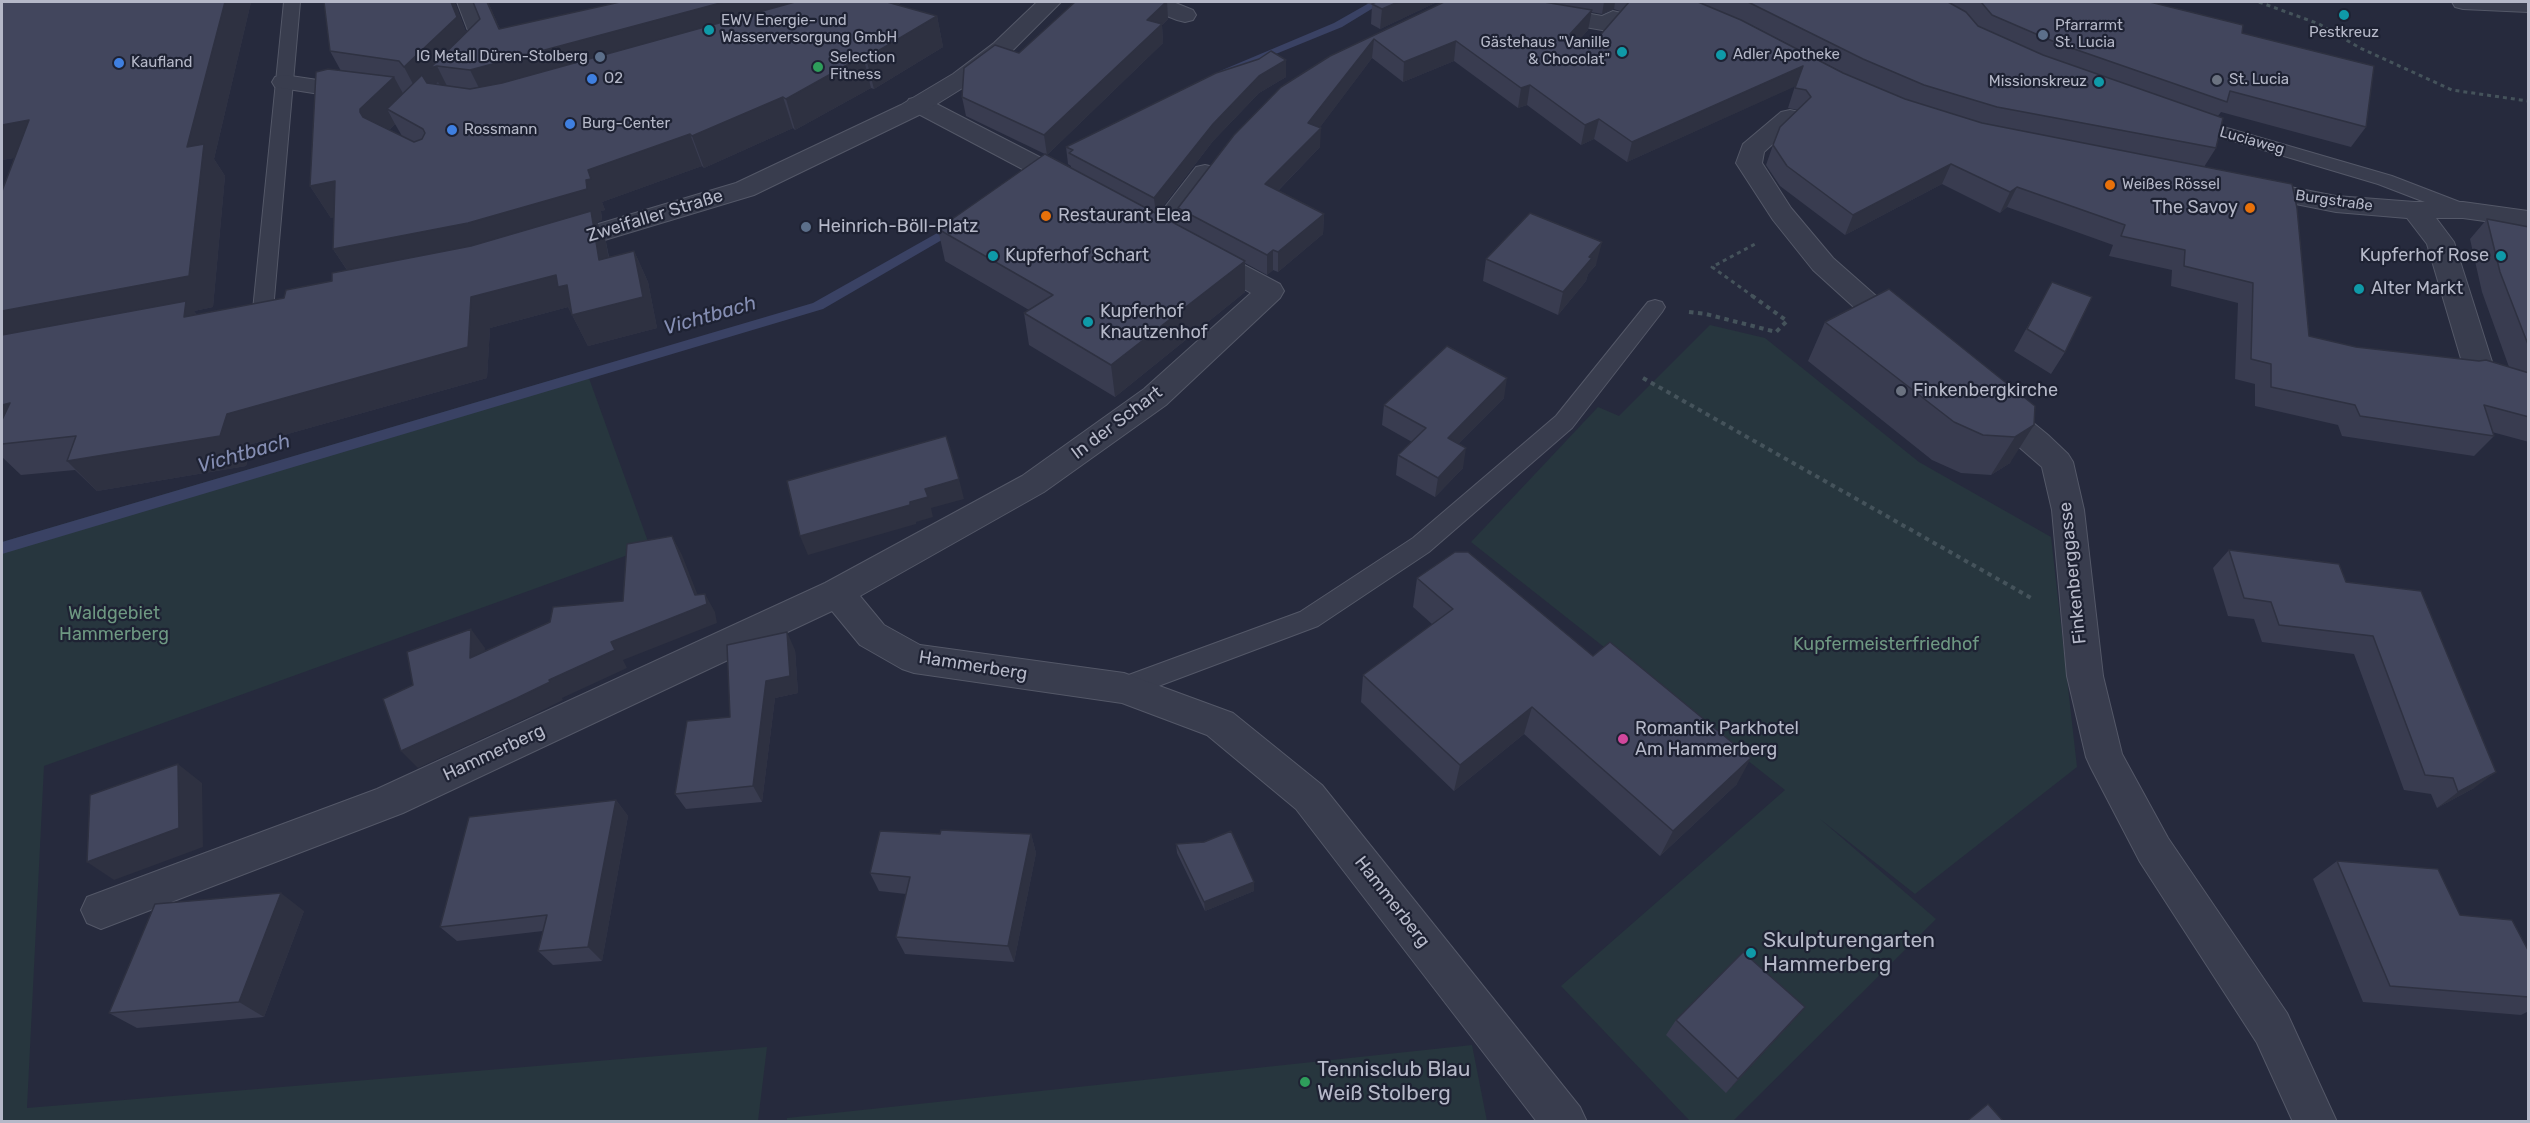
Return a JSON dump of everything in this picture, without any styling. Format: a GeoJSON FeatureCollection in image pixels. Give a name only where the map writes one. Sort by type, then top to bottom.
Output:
{"type":"FeatureCollection","features":[{"type":"Feature","properties":{"kind":"street","name":"Zweifaller Straße"},"geometry":{"type":"LineString","coordinates":[[533,253],[745,189],[918,105],[961,79],[1002,48],[1050,2]]}},
{"type":"Feature","properties":{"kind":"street"},"geometry":{"type":"LineString","coordinates":[[1501,2],[1539,12],[1610,21],[1588,46]]}},
{"type":"Feature","properties":{"kind":"street"},"geometry":{"type":"LineString","coordinates":[[2463,2],[2529,5]]}},
{"type":"Feature","properties":{"kind":"street"},"geometry":{"type":"LineString","coordinates":[[284,82],[385,97]]}},
{"type":"Feature","properties":{"kind":"street"},"geometry":{"type":"LineString","coordinates":[[918,105],[1022,162],[1067,181],[1098,198]]}},
{"type":"Feature","properties":{"kind":"street"},"geometry":{"type":"LineString","coordinates":[[1791,117],[1752,149],[1749,163],[1782,214],[1823,264],[1876,314],[1921,350]]}},
{"type":"Feature","properties":{"kind":"street","name":"In der Schart"},"geometry":{"type":"LineString","coordinates":[[837,593],[1033,484],[1155,397],[1270,291],[1149,226],[1217,157]]}},
{"type":"Feature","properties":{"kind":"street","name":"Burgstraße"},"geometry":{"type":"LineString","coordinates":[[2222,182],[2336,204],[2415,210],[2463,210],[2529,219]]}},
{"type":"Feature","properties":{"kind":"street"},"geometry":{"type":"LineString","coordinates":[[2415,210],[2440,242],[2480,372],[2529,387]]}},
{"type":"Feature","properties":{"kind":"street","name":"Finkenberggasse"},"geometry":{"type":"LineString","coordinates":[[1966,386],[2037,443],[2056,462],[2068,510],[2085,676],[2104,757],[2154,850],[2272,1028],[2315,1122]]}},
{"type":"Feature","properties":{"kind":"street","name":"Hammerberg"},"geometry":{"type":"LineString","coordinates":[[101,910],[390,801],[837,593],[872,635],[914,659],[1124,688],[1220,724],[1309,797],[1565,1122]]}},
{"type":"Feature","properties":{"kind":"lane"},"geometry":{"type":"LineString","coordinates":[[263,310],[292,2]]}},
{"type":"Feature","properties":{"kind":"lane"},"geometry":{"type":"LineString","coordinates":[[465,2],[484,50],[465,67]]}},
{"type":"Feature","properties":{"kind":"lane","name":"Luciaweg"},"geometry":{"type":"LineString","coordinates":[[2169,115],[2212,130],[2385,180],[2463,210]]}},
{"type":"Feature","properties":{"kind":"lane"},"geometry":{"type":"LineString","coordinates":[[1124,688],[1308,620],[1421,545],[1564,422],[1655,307]]}},
{"type":"Feature","properties":{"kind":"path"},"geometry":{"type":"LineString","coordinates":[[2259,2],[2319,24],[2361,48],[2452,90],[2529,101]]}},
{"type":"Feature","properties":{"kind":"path"},"geometry":{"type":"LineString","coordinates":[[1706,314],[1776,332],[1787,321],[1712,267],[1747,248]]}},
{"type":"Feature","properties":{"kind":"path"},"geometry":{"type":"LineString","coordinates":[[1612,361],[2078,624]]}},
{"type":"Feature","properties":{"kind":"green space","name":"Kupfermeisterfriedhof"},"geometry":{"type":"Polygon","coordinates":[[[1710,325],[1765,338],[1919,462],[2051,537],[2077,767],[1915,894],[1820,819],[1936,919],[1733,1121],[1690,1121],[1561,986],[1785,790],[1471,542],[1598,407],[1619,416],[1710,325]]]}},
{"type":"Feature","properties":{"kind":"green space","name":"Waldgebiet Hammerberg"},"geometry":{"type":"Polygon","coordinates":[[[586,370],[650,547],[44,766],[27,1108],[767,1047],[758,1121],[2,1122],[2,542],[586,370]]]}},
{"type":"Feature","properties":{"kind":"green space","name":"Tennisclub Blau Weiß Stolberg"},"geometry":{"type":"Polygon","coordinates":[[[1472,1045],[1487,1121],[787,1121],[787,1118],[1472,1045]]]}},
{"type":"Feature","properties":{"kind":"building"},"geometry":{"type":"Polygon","coordinates":[[[2,2],[225,2],[187,147],[204,144],[189,276],[2,311],[2,191],[29,120],[2,125],[2,2]]]}},
{"type":"Feature","properties":{"kind":"building"},"geometry":{"type":"Polygon","coordinates":[[[324,2],[451,2],[457,17],[404,67],[399,61],[330,51],[324,2]]]}},
{"type":"Feature","properties":{"kind":"building"},"geometry":{"type":"Polygon","coordinates":[[[473,2],[487,2],[499,29],[620,2],[724,2],[470,70],[437,66],[430,68],[480,19],[473,2]]]}},
{"type":"Feature","properties":{"kind":"building"},"geometry":{"type":"Polygon","coordinates":[[[795,2],[887,2],[937,16],[866,58],[863,56],[786,99],[783,97],[692,136],[690,134],[588,170],[591,179],[586,180],[587,189],[468,223],[333,249],[335,181],[310,186],[316,72],[328,69],[394,77],[360,109],[360,112],[363,117],[414,142],[422,139],[425,133],[423,129],[387,109],[422,75],[427,83],[470,89],[502,83],[795,2]]]}},
{"type":"Feature","properties":{"kind":"building"},"geometry":{"type":"Polygon","coordinates":[[[1075,2],[1166,2],[1147,20],[1162,24],[1044,135],[962,97],[964,68],[995,45],[1019,53],[1075,2]]]}},
{"type":"Feature","properties":{"kind":"building"},"geometry":{"type":"Polygon","coordinates":[[[1398,2],[1382,9],[1372,4],[1398,2]]]}},
{"type":"Feature","properties":{"kind":"building"},"geometry":{"type":"Polygon","coordinates":[[[1444,2],[1544,2],[1592,10],[1570,34],[1575,41],[1584,43],[1595,41],[1629,2],[1698,2],[1741,20],[1843,73],[1905,99],[1982,123],[2292,184],[2297,208],[2309,336],[2356,347],[2486,360],[2529,373],[2529,417],[2484,405],[2494,436],[2360,416],[2355,405],[2271,387],[2271,364],[2251,359],[2253,283],[2184,266],[2185,250],[2121,236],[2125,225],[2017,187],[2010,192],[1951,164],[1853,215],[1787,166],[1773,145],[1780,127],[1811,97],[1806,90],[1795,88],[1803,66],[1632,142],[1599,119],[1585,125],[1530,85],[1521,88],[1456,41],[1404,62],[1374,39],[1308,123],[1321,128],[1265,184],[1324,214],[1278,252],[1273,250],[1267,255],[1178,208],[1234,135],[1281,87],[1330,56],[1444,2]]]}},
{"type":"Feature","properties":{"kind":"building"},"geometry":{"type":"Polygon","coordinates":[[[1748,2],[1948,2],[1966,12],[1978,26],[2043,55],[2223,118],[2216,148],[1997,107],[1924,85],[1863,59],[1748,2]]]}},
{"type":"Feature","properties":{"kind":"building"},"geometry":{"type":"Polygon","coordinates":[[[1981,2],[2150,2],[2243,25],[2242,33],[2374,66],[2366,127],[2230,91],[2227,102],[2057,43],[1992,15],[1981,2]]]}},
{"type":"Feature","properties":{"kind":"building"},"geometry":{"type":"Polygon","coordinates":[[[1271,51],[1286,60],[1259,76],[1213,124],[1154,198],[1069,153],[1073,150],[1066,147],[1216,73],[1259,59],[1271,51]]]}},
{"type":"Feature","properties":{"kind":"building"},"geometry":{"type":"Polygon","coordinates":[[[1045,154],[1245,261],[1111,365],[1024,313],[1053,295],[938,229],[1045,154]]]}},
{"type":"Feature","properties":{"kind":"building"},"geometry":{"type":"Polygon","coordinates":[[[591,211],[599,260],[634,251],[643,297],[572,315],[567,285],[558,287],[556,275],[471,297],[468,347],[227,414],[220,436],[67,461],[76,436],[2,444],[2,420],[10,403],[2,405],[2,335],[186,301],[184,317],[284,298],[286,290],[332,281],[332,273],[471,246],[591,211]]]}},
{"type":"Feature","properties":{"kind":"building"},"geometry":{"type":"Polygon","coordinates":[[[1530,213],[1602,242],[1589,257],[1592,258],[1563,292],[1486,259],[1530,213]]]}},
{"type":"Feature","properties":{"kind":"building"},"geometry":{"type":"Polygon","coordinates":[[[2487,219],[2529,227],[2529,347],[2500,272],[2487,219]]]}},
{"type":"Feature","properties":{"kind":"building"},"geometry":{"type":"Polygon","coordinates":[[[2052,282],[2092,297],[2065,352],[2027,329],[2052,282]]]}},
{"type":"Feature","properties":{"kind":"building"},"geometry":{"type":"Polygon","coordinates":[[[1889,289],[2035,406],[2034,425],[2015,437],[1983,435],[1954,422],[1825,322],[1889,289]]]}},
{"type":"Feature","properties":{"kind":"building"},"geometry":{"type":"Polygon","coordinates":[[[1447,346],[1507,378],[1448,438],[1466,448],[1438,478],[1398,455],[1426,428],[1384,405],[1447,346]]]}},
{"type":"Feature","properties":{"kind":"building"},"geometry":{"type":"Polygon","coordinates":[[[946,436],[959,479],[925,489],[928,497],[910,502],[910,505],[800,536],[787,481],[946,436]]]}},
{"type":"Feature","properties":{"kind":"building"},"geometry":{"type":"Polygon","coordinates":[[[672,536],[695,595],[705,594],[707,604],[611,642],[615,650],[401,751],[383,699],[413,685],[407,652],[471,629],[470,658],[550,622],[553,607],[623,601],[627,544],[672,536]]]}},
{"type":"Feature","properties":{"kind":"building"},"geometry":{"type":"Polygon","coordinates":[[[2229,550],[2339,564],[2346,582],[2421,591],[2496,772],[2458,792],[2453,778],[2425,775],[2373,636],[2279,625],[2271,602],[2244,598],[2229,550]]]}},
{"type":"Feature","properties":{"kind":"building","name":"Romantik Parkhotel Am Hammerberg"},"geometry":{"type":"Polygon","coordinates":[[[1455,552],[1468,552],[1593,656],[1610,642],[1751,758],[1673,831],[1532,707],[1460,765],[1363,675],[1453,609],[1417,578],[1455,552]]]}},
{"type":"Feature","properties":{"kind":"building"},"geometry":{"type":"Polygon","coordinates":[[[787,632],[790,676],[766,681],[753,786],[675,794],[687,721],[730,717],[727,645],[787,632]]]}},
{"type":"Feature","properties":{"kind":"building"},"geometry":{"type":"Polygon","coordinates":[[[178,764],[179,828],[87,862],[90,795],[178,764]]]}},
{"type":"Feature","properties":{"kind":"building"},"geometry":{"type":"Polygon","coordinates":[[[616,800],[588,947],[538,951],[547,915],[440,927],[469,817],[616,800]]]}},
{"type":"Feature","properties":{"kind":"building"},"geometry":{"type":"Polygon","coordinates":[[[941,830],[1031,834],[1008,946],[896,937],[910,877],[870,873],[880,831],[940,834],[941,830]]]}},
{"type":"Feature","properties":{"kind":"building"},"geometry":{"type":"Polygon","coordinates":[[[1231,831],[1254,882],[1204,902],[1176,844],[1204,842],[1231,831]]]}},
{"type":"Feature","properties":{"kind":"building"},"geometry":{"type":"Polygon","coordinates":[[[2337,861],[2438,869],[2460,915],[2512,920],[2529,952],[2529,997],[2390,986],[2337,861]]]}},
{"type":"Feature","properties":{"kind":"building"},"geometry":{"type":"Polygon","coordinates":[[[281,893],[239,1002],[109,1013],[155,904],[281,893]]]}},
{"type":"Feature","properties":{"kind":"building"},"geometry":{"type":"Polygon","coordinates":[[[1743,952],[1805,1007],[1738,1079],[1676,1020],[1743,952]]]}},
{"type":"Feature","properties":{"kind":"building"},"geometry":{"type":"Polygon","coordinates":[[[1988,1104],[2004,1122],[1966,1122],[1988,1104]]]}},
{"type":"Feature","properties":{"kind":"waterway","name":"Vichtbach"},"geometry":{"type":"LineString","coordinates":[[1225,71],[1338,25],[1378,2]]}},
{"type":"Feature","properties":{"kind":"waterway","name":"Vichtbach"},"geometry":{"type":"LineString","coordinates":[[2,548],[818,306],[955,227]]}},
{"type":"Feature","properties":{"kind":"place","name":"Pestkreuz"},"geometry":{"type":"Point","coordinates":[2344,15]}},
{"type":"Feature","properties":{"kind":"place","name":"EWV Energie- und Wasserversorgung GmbH"},"geometry":{"type":"Point","coordinates":[709,30]}},
{"type":"Feature","properties":{"kind":"place","name":"Pfarrarmt St. Lucia"},"geometry":{"type":"Point","coordinates":[2043,35]}},
{"type":"Feature","properties":{"kind":"place","name":"Gästehaus \"Vanille & Chocolat\""},"geometry":{"type":"Point","coordinates":[1622,52]}},
{"type":"Feature","properties":{"kind":"place","name":"Adler Apotheke"},"geometry":{"type":"Point","coordinates":[1721,55]}},
{"type":"Feature","properties":{"kind":"place","name":"IG Metall Düren-Stolberg"},"geometry":{"type":"Point","coordinates":[600,57]}},
{"type":"Feature","properties":{"kind":"place","name":"Kaufland"},"geometry":{"type":"Point","coordinates":[119,63]}},
{"type":"Feature","properties":{"kind":"place","name":"Selection Fitness"},"geometry":{"type":"Point","coordinates":[818,67]}},
{"type":"Feature","properties":{"kind":"place","name":"O2"},"geometry":{"type":"Point","coordinates":[592,79]}},
{"type":"Feature","properties":{"kind":"place","name":"St. Lucia"},"geometry":{"type":"Point","coordinates":[2217,80]}},
{"type":"Feature","properties":{"kind":"place","name":"Missionskreuz"},"geometry":{"type":"Point","coordinates":[2099,82]}},
{"type":"Feature","properties":{"kind":"place","name":"Burg-Center"},"geometry":{"type":"Point","coordinates":[570,124]}},
{"type":"Feature","properties":{"kind":"place","name":"Rossmann"},"geometry":{"type":"Point","coordinates":[452,130]}},
{"type":"Feature","properties":{"kind":"place","name":"Weißes Rössel"},"geometry":{"type":"Point","coordinates":[2110,185]}},
{"type":"Feature","properties":{"kind":"place","name":"The Savoy"},"geometry":{"type":"Point","coordinates":[2250,208]}},
{"type":"Feature","properties":{"kind":"place","name":"Restaurant Elea"},"geometry":{"type":"Point","coordinates":[1046,216]}},
{"type":"Feature","properties":{"kind":"place","name":"Heinrich-Böll-Platz"},"geometry":{"type":"Point","coordinates":[806,227]}},
{"type":"Feature","properties":{"kind":"place","name":"Kupferhof Schart"},"geometry":{"type":"Point","coordinates":[993,256]}},
{"type":"Feature","properties":{"kind":"place","name":"Kupferhof Rose"},"geometry":{"type":"Point","coordinates":[2501,256]}},
{"type":"Feature","properties":{"kind":"place","name":"Alter Markt"},"geometry":{"type":"Point","coordinates":[2359,289]}},
{"type":"Feature","properties":{"kind":"place","name":"Kupferhof Knautzenhof"},"geometry":{"type":"Point","coordinates":[1088,322]}},
{"type":"Feature","properties":{"kind":"place","name":"Finkenbergkirche"},"geometry":{"type":"Point","coordinates":[1901,391]}},
{"type":"Feature","properties":{"kind":"place","name":"Romantik Parkhotel Am Hammerberg"},"geometry":{"type":"Point","coordinates":[1623,739]}},
{"type":"Feature","properties":{"kind":"place","name":"Skulpturengarten Hammerberg"},"geometry":{"type":"Point","coordinates":[1751,953]}},
{"type":"Feature","properties":{"kind":"place","name":"Tennisclub Blau Weiß Stolberg"},"geometry":{"type":"Point","coordinates":[1305,1082]}}]}
